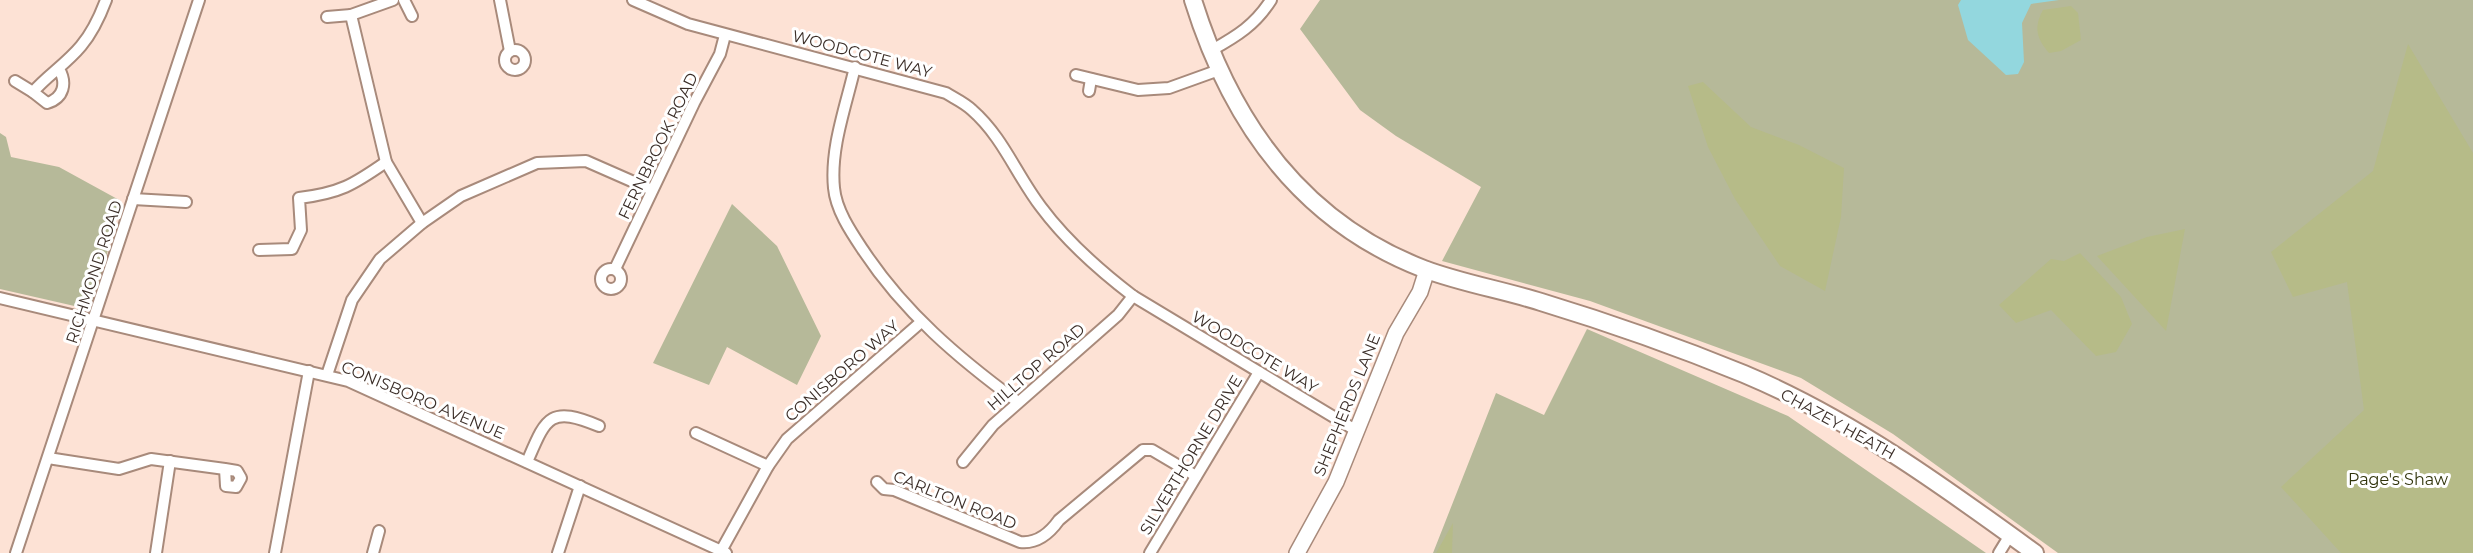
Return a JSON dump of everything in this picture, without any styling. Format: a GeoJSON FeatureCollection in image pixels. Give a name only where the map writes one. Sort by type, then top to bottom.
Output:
{"type":"FeatureCollection","features":[{"type":"Feature","properties":{"kind":"main road","name":"CHAZEY HEATH"},"geometry":{"type":"LineString","coordinates":[[1193,0],[1219,70],[1237,106],[1257,138],[1278,165],[1337,222],[1373,244],[1427,270],[1490,286],[1623,328],[1736,371],[1799,399],[1923,473],[2035,553]]}},
{"type":"Feature","properties":{"kind":"street"},"geometry":{"type":"LineString","coordinates":[[33,92],[48,75],[59,69],[81,46],[101,15],[106,0]]}},
{"type":"Feature","properties":{"kind":"street","name":"RICHMOND ROAD"},"geometry":{"type":"LineString","coordinates":[[16,553],[199,0]]}},
{"type":"Feature","properties":{"kind":"street"},"geometry":{"type":"LineString","coordinates":[[327,17],[351,15],[393,0]]}},
{"type":"Feature","properties":{"kind":"street"},"geometry":{"type":"LineString","coordinates":[[404,0],[412,16]]}},
{"type":"Feature","properties":{"kind":"street"},"geometry":{"type":"LineString","coordinates":[[500,0],[510,51]]}},
{"type":"Feature","properties":{"kind":"street","name":"WOODCOTE WAY"},"geometry":{"type":"LineString","coordinates":[[633,0],[688,24],[946,93],[972,109],[996,136],[1039,206],[1101,272],[1133,296],[1358,430]]}},
{"type":"Feature","properties":{"kind":"street"},"geometry":{"type":"LineString","coordinates":[[1212,50],[1244,32],[1260,17],[1271,0]]}},
{"type":"Feature","properties":{"kind":"street"},"geometry":{"type":"LineString","coordinates":[[351,15],[386,162],[422,223]]}},
{"type":"Feature","properties":{"kind":"street","name":"FERNBROOK ROAD"},"geometry":{"type":"LineString","coordinates":[[615,269],[720,54],[725,34]]}},
{"type":"Feature","properties":{"kind":"street"},"geometry":{"type":"LineString","coordinates":[[855,67],[836,146],[834,189],[852,234],[882,279],[920,323],[967,365],[1018,402]]}},
{"type":"Feature","properties":{"kind":"street"},"geometry":{"type":"LineString","coordinates":[[15,81],[47,103],[54,100],[65,86],[65,80],[59,69]]}},
{"type":"Feature","properties":{"kind":"street"},"geometry":{"type":"LineString","coordinates":[[1076,75],[1138,90],[1169,88],[1219,70]]}},
{"type":"Feature","properties":{"kind":"street"},"geometry":{"type":"LineString","coordinates":[[1089,91],[1091,79]]}},
{"type":"Feature","properties":{"kind":"street"},"geometry":{"type":"LineString","coordinates":[[327,375],[352,300],[380,259],[422,223],[461,196],[537,162],[586,161],[652,190]]}},
{"type":"Feature","properties":{"kind":"street"},"geometry":{"type":"LineString","coordinates":[[259,250],[292,249],[301,230],[299,198],[330,195],[345,189],[386,162]]}},
{"type":"Feature","properties":{"kind":"street"},"geometry":{"type":"LineString","coordinates":[[133,199],[186,202]]}},
{"type":"Feature","properties":{"kind":"street","name":"SHEPHERDS LANE"},"geometry":{"type":"LineString","coordinates":[[1297,553],[1336,482],[1396,333],[1420,292],[1427,270]]}},
{"type":"Feature","properties":{"kind":"street","name":"HILLTOP ROAD"},"geometry":{"type":"LineString","coordinates":[[963,462],[993,425],[1118,315],[1133,296]]}},
{"type":"Feature","properties":{"kind":"street","name":"CONISBORO AVENUE"},"geometry":{"type":"LineString","coordinates":[[0,298],[348,381],[723,552]]}},
{"type":"Feature","properties":{"kind":"street","name":"CONISBORO WAY"},"geometry":{"type":"LineString","coordinates":[[723,552],[768,466],[784,444],[920,323]]}},
{"type":"Feature","properties":{"kind":"street"},"geometry":{"type":"LineString","coordinates":[[276,553],[282,514],[278,499],[309,371]]}},
{"type":"Feature","properties":{"kind":"street","name":"SILVERTHORNE DRIVE"},"geometry":{"type":"LineString","coordinates":[[1150,553],[1259,372]]}},
{"type":"Feature","properties":{"kind":"street"},"geometry":{"type":"LineString","coordinates":[[527,462],[542,428],[550,419],[574,416],[598,426]]}},
{"type":"Feature","properties":{"kind":"street"},"geometry":{"type":"LineString","coordinates":[[696,433],[768,466]]}},
{"type":"Feature","properties":{"kind":"street","name":"CARLTON ROAD"},"geometry":{"type":"LineString","coordinates":[[877,482],[884,489],[894,490],[1020,542],[1028,543],[1048,534],[1059,520],[1143,450],[1152,450],[1196,476]]}},
{"type":"Feature","properties":{"kind":"street"},"geometry":{"type":"LineString","coordinates":[[48,458],[119,469],[151,459],[225,469]]}},
{"type":"Feature","properties":{"kind":"street"},"geometry":{"type":"LineString","coordinates":[[156,553],[170,461]]}},
{"type":"Feature","properties":{"kind":"street"},"geometry":{"type":"LineString","coordinates":[[558,553],[580,486]]}},
{"type":"Feature","properties":{"kind":"street"},"geometry":{"type":"LineString","coordinates":[[373,553],[379,531]]}},
{"type":"Feature","properties":{"kind":"street"},"geometry":{"type":"LineString","coordinates":[[2000,553],[2010,535]]}},
{"type":"Feature","properties":{"kind":"green space"},"geometry":{"type":"Polygon","coordinates":[[[1320,0],[2473,0],[2473,553],[2058,553],[1893,434],[1801,378],[1590,301],[1442,261],[1481,187],[1396,136],[1360,110],[1300,29],[1320,0]]]}},
{"type":"Feature","properties":{"kind":"green space"},"geometry":{"type":"Polygon","coordinates":[[[2071,6],[2078,13],[2081,40],[2061,51],[2049,53],[2039,38],[2037,28],[2040,16],[2043,10],[2071,6]]]}},
{"type":"Feature","properties":{"kind":"green space","name":"Page's Shaw"},"geometry":{"type":"Polygon","coordinates":[[[2408,44],[2473,153],[2473,553],[2341,553],[2281,487],[2364,410],[2347,282],[2293,297],[2271,252],[2373,171],[2408,44]]]}},
{"type":"Feature","properties":{"kind":"green space"},"geometry":{"type":"Polygon","coordinates":[[[1703,82],[1751,127],[1799,145],[1844,168],[1841,217],[1825,291],[1780,266],[1735,199],[1708,147],[1688,86],[1703,82]]]}},
{"type":"Feature","properties":{"kind":"green space"},"geometry":{"type":"Polygon","coordinates":[[[0,133],[6,137],[11,157],[59,167],[121,201],[92,310],[0,289],[0,133]]]}},
{"type":"Feature","properties":{"kind":"green space"},"geometry":{"type":"Polygon","coordinates":[[[732,204],[777,246],[821,336],[797,385],[727,347],[709,385],[653,363],[732,204]]]}},
{"type":"Feature","properties":{"kind":"green space"},"geometry":{"type":"Polygon","coordinates":[[[2185,229],[2166,331],[2097,256],[2147,237],[2185,229]]]}},
{"type":"Feature","properties":{"kind":"green space"},"geometry":{"type":"Polygon","coordinates":[[[2080,253],[2121,297],[2132,324],[2116,352],[2096,356],[2051,310],[2016,323],[1999,305],[2051,259],[2064,261],[2080,253]]]}},
{"type":"Feature","properties":{"kind":"green space"},"geometry":{"type":"Polygon","coordinates":[[[1587,329],[1788,416],[1986,553],[1433,553],[1496,393],[1544,415],[1587,329]]]}},
{"type":"Feature","properties":{"kind":"green space"},"geometry":{"type":"Polygon","coordinates":[[[1453,523],[1452,553],[1436,553],[1453,523]]]}},
{"type":"Feature","properties":{"kind":"water"},"geometry":{"type":"Polygon","coordinates":[[[1961,0],[2059,0],[2031,4],[2022,23],[2024,62],[2018,74],[2006,75],[1968,40],[1958,5],[1961,0]]]}}]}
